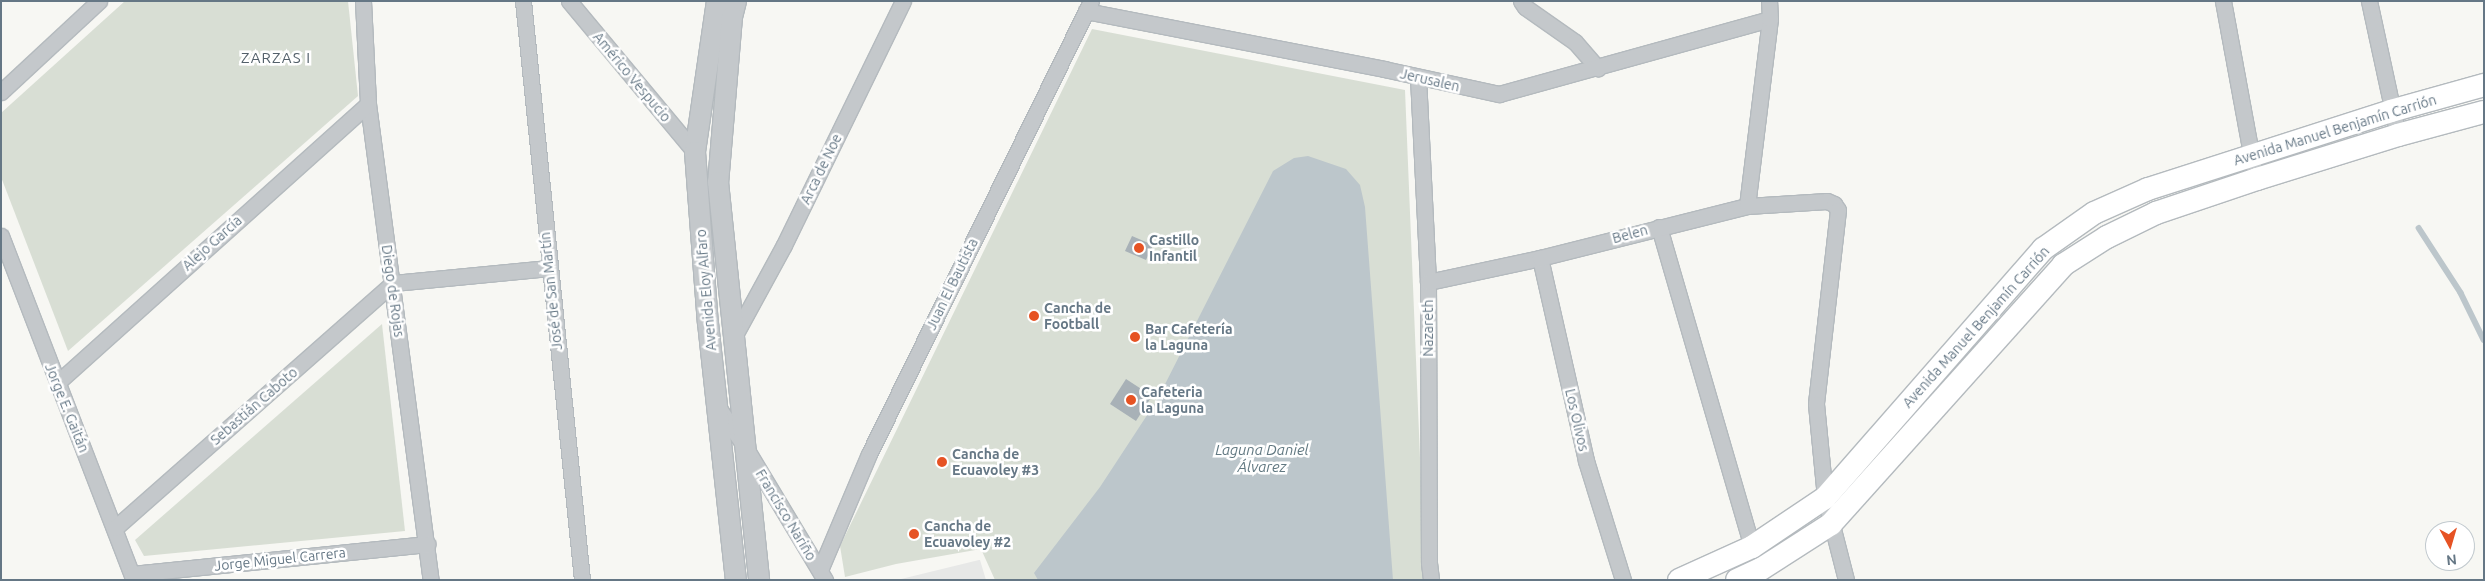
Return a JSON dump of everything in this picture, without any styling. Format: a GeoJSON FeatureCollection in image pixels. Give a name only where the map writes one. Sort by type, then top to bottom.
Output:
{"type":"FeatureCollection","features":[{"type":"Feature","properties":{"kind":"main road","name":"Avenida Manuel Benjamín Carrión"},"geometry":{"type":"LineString","coordinates":[[1679,580],[1752,547],[1825,498],[2043,248],[2094,213],[2130,197],[2250,156],[2391,111],[2484,85]]}},
{"type":"Feature","properties":{"kind":"main road","name":"Avenida Manuel Benjamín Carrión"},"geometry":{"type":"LineString","coordinates":[[1737,580],[1760,569],[1831,524],[2063,265],[2107,236],[2156,213],[2257,178],[2398,135],[2484,112]]}},
{"type":"Feature","properties":{"kind":"street"},"geometry":{"type":"LineString","coordinates":[[1,92],[99,1]]}},
{"type":"Feature","properties":{"kind":"street","name":"Diego de Rojas"},"geometry":{"type":"LineString","coordinates":[[363,1],[368,104],[431,580]]}},
{"type":"Feature","properties":{"kind":"street","name":"José de San Martín"},"geometry":{"type":"LineString","coordinates":[[523,1],[582,580]]}},
{"type":"Feature","properties":{"kind":"street","name":"Américo Vespucio"},"geometry":{"type":"LineString","coordinates":[[569,1],[695,152]]}},
{"type":"Feature","properties":{"kind":"street","name":"Avenida Eloy Alfaro"},"geometry":{"type":"LineString","coordinates":[[717,1],[695,152],[708,323],[736,580]]}},
{"type":"Feature","properties":{"kind":"street","name":"Avenida Eloy Alfaro"},"geometry":{"type":"LineString","coordinates":[[736,1],[732,17],[718,182],[736,336],[759,580]]}},
{"type":"Feature","properties":{"kind":"street","name":"Arca de Noe"},"geometry":{"type":"LineString","coordinates":[[736,336],[784,246],[903,1]]}},
{"type":"Feature","properties":{"kind":"street"},"geometry":{"type":"LineString","coordinates":[[1521,1],[1525,7],[1575,42],[1598,68]]}},
{"type":"Feature","properties":{"kind":"street"},"geometry":{"type":"LineString","coordinates":[[1747,206],[1770,19],[1769,1]]}},
{"type":"Feature","properties":{"kind":"street"},"geometry":{"type":"LineString","coordinates":[[2222,1],[2250,156],[2257,178]]}},
{"type":"Feature","properties":{"kind":"street"},"geometry":{"type":"LineString","coordinates":[[2369,1],[2391,111],[2398,135]]}},
{"type":"Feature","properties":{"kind":"street","name":"Jerusalen"},"geometry":{"type":"LineString","coordinates":[[1086,5],[1499,94],[1770,19]]}},
{"type":"Feature","properties":{"kind":"street","name":"Juan El Bautista"},"geometry":{"type":"LineString","coordinates":[[822,575],[869,454],[1086,5]]}},
{"type":"Feature","properties":{"kind":"street","name":"Nazareth"},"geometry":{"type":"LineString","coordinates":[[1418,77],[1428,282],[1429,563],[1431,580]]}},
{"type":"Feature","properties":{"kind":"street","name":"Alejo García"},"geometry":{"type":"LineString","coordinates":[[57,383],[368,104]]}},
{"type":"Feature","properties":{"kind":"street","name":"Belen"},"geometry":{"type":"LineString","coordinates":[[1428,282],[1540,258],[1747,206],[1827,201],[1834,204],[1838,210],[1816,404],[1825,498]]}},
{"type":"Feature","properties":{"kind":"street"},"geometry":{"type":"LineString","coordinates":[[1659,227],[1752,547]]}},
{"type":"Feature","properties":{"kind":"street","name":"Jorge E. Gaitán"},"geometry":{"type":"LineString","coordinates":[[1,236],[133,577]]}},
{"type":"Feature","properties":{"kind":"street","name":"Los Olivos"},"geometry":{"type":"LineString","coordinates":[[1540,258],[1586,461],[1623,580]]}},
{"type":"Feature","properties":{"kind":"street"},"geometry":{"type":"LineString","coordinates":[[392,283],[549,268]]}},
{"type":"Feature","properties":{"kind":"street","name":"Sebastián Caboto"},"geometry":{"type":"LineString","coordinates":[[115,528],[392,283]]}},
{"type":"Feature","properties":{"kind":"street","name":"Francisco Nariño"},"geometry":{"type":"LineString","coordinates":[[718,407],[747,450],[822,575]]}},
{"type":"Feature","properties":{"kind":"street"},"geometry":{"type":"LineString","coordinates":[[1825,498],[1846,580]]}},
{"type":"Feature","properties":{"kind":"street","name":"Jorge Miguel Carrera"},"geometry":{"type":"LineString","coordinates":[[133,577],[427,544]]}},
{"type":"Feature","properties":{"kind":"shaded area"},"geometry":{"type":"Polygon","coordinates":[[[125,1],[348,1],[358,96],[68,351],[1,177],[1,113],[125,1]]]}},
{"type":"Feature","properties":{"kind":"shaded area"},"geometry":{"type":"Polygon","coordinates":[[[1092,29],[1405,90],[1425,580],[995,580],[981,549],[896,564],[845,577],[840,546],[1092,29]]]}},
{"type":"Feature","properties":{"kind":"shaded area"},"geometry":{"type":"Polygon","coordinates":[[[382,324],[405,531],[144,556],[135,540],[382,324]]]}},
{"type":"Feature","properties":{"kind":"shaded area"},"geometry":{"type":"Polygon","coordinates":[[[979,560],[986,580],[897,580],[979,560]]]}},
{"type":"Feature","properties":{"kind":"water","name":"Laguna Daniel Álvarez"},"geometry":{"type":"Polygon","coordinates":[[[1308,156],[1346,169],[1360,185],[1365,207],[1393,580],[1038,580],[1034,573],[1100,487],[1157,400],[1273,171],[1294,158],[1308,156]]]}},
{"type":"Feature","properties":{"kind":"building","name":"Castillo Infantil"},"geometry":{"type":"Polygon","coordinates":[[[1132,236],[1153,245],[1146,260],[1125,251],[1132,236]]]}},
{"type":"Feature","properties":{"kind":"building","name":"Cafeteria la Laguna"},"geometry":{"type":"Polygon","coordinates":[[[1126,379],[1152,396],[1136,421],[1110,404],[1126,379]]]}},
{"type":"Feature","properties":{"kind":"waterway"},"geometry":{"type":"LineString","coordinates":[[2419,228],[2461,293],[2484,340]]}},
{"type":"Feature","properties":{"kind":"place","name":"Castillo Infantil"},"geometry":{"type":"Point","coordinates":[1139,248]}},
{"type":"Feature","properties":{"kind":"place","name":"Cancha de Football"},"geometry":{"type":"Point","coordinates":[1034,316]}},
{"type":"Feature","properties":{"kind":"place","name":"Bar Cafetería la Laguna"},"geometry":{"type":"Point","coordinates":[1135,337]}},
{"type":"Feature","properties":{"kind":"place","name":"Cafeteria la Laguna"},"geometry":{"type":"Point","coordinates":[1131,400]}},
{"type":"Feature","properties":{"kind":"place","name":"Cancha de Ecuavoley #3"},"geometry":{"type":"Point","coordinates":[942,462]}},
{"type":"Feature","properties":{"kind":"place","name":"Cancha de Ecuavoley #2"},"geometry":{"type":"Point","coordinates":[914,534]}},
{"type":"Feature","properties":{"kind":"district","name":"ZARZAS I"},"geometry":{"type":"Point","coordinates":[276,58]}}]}
